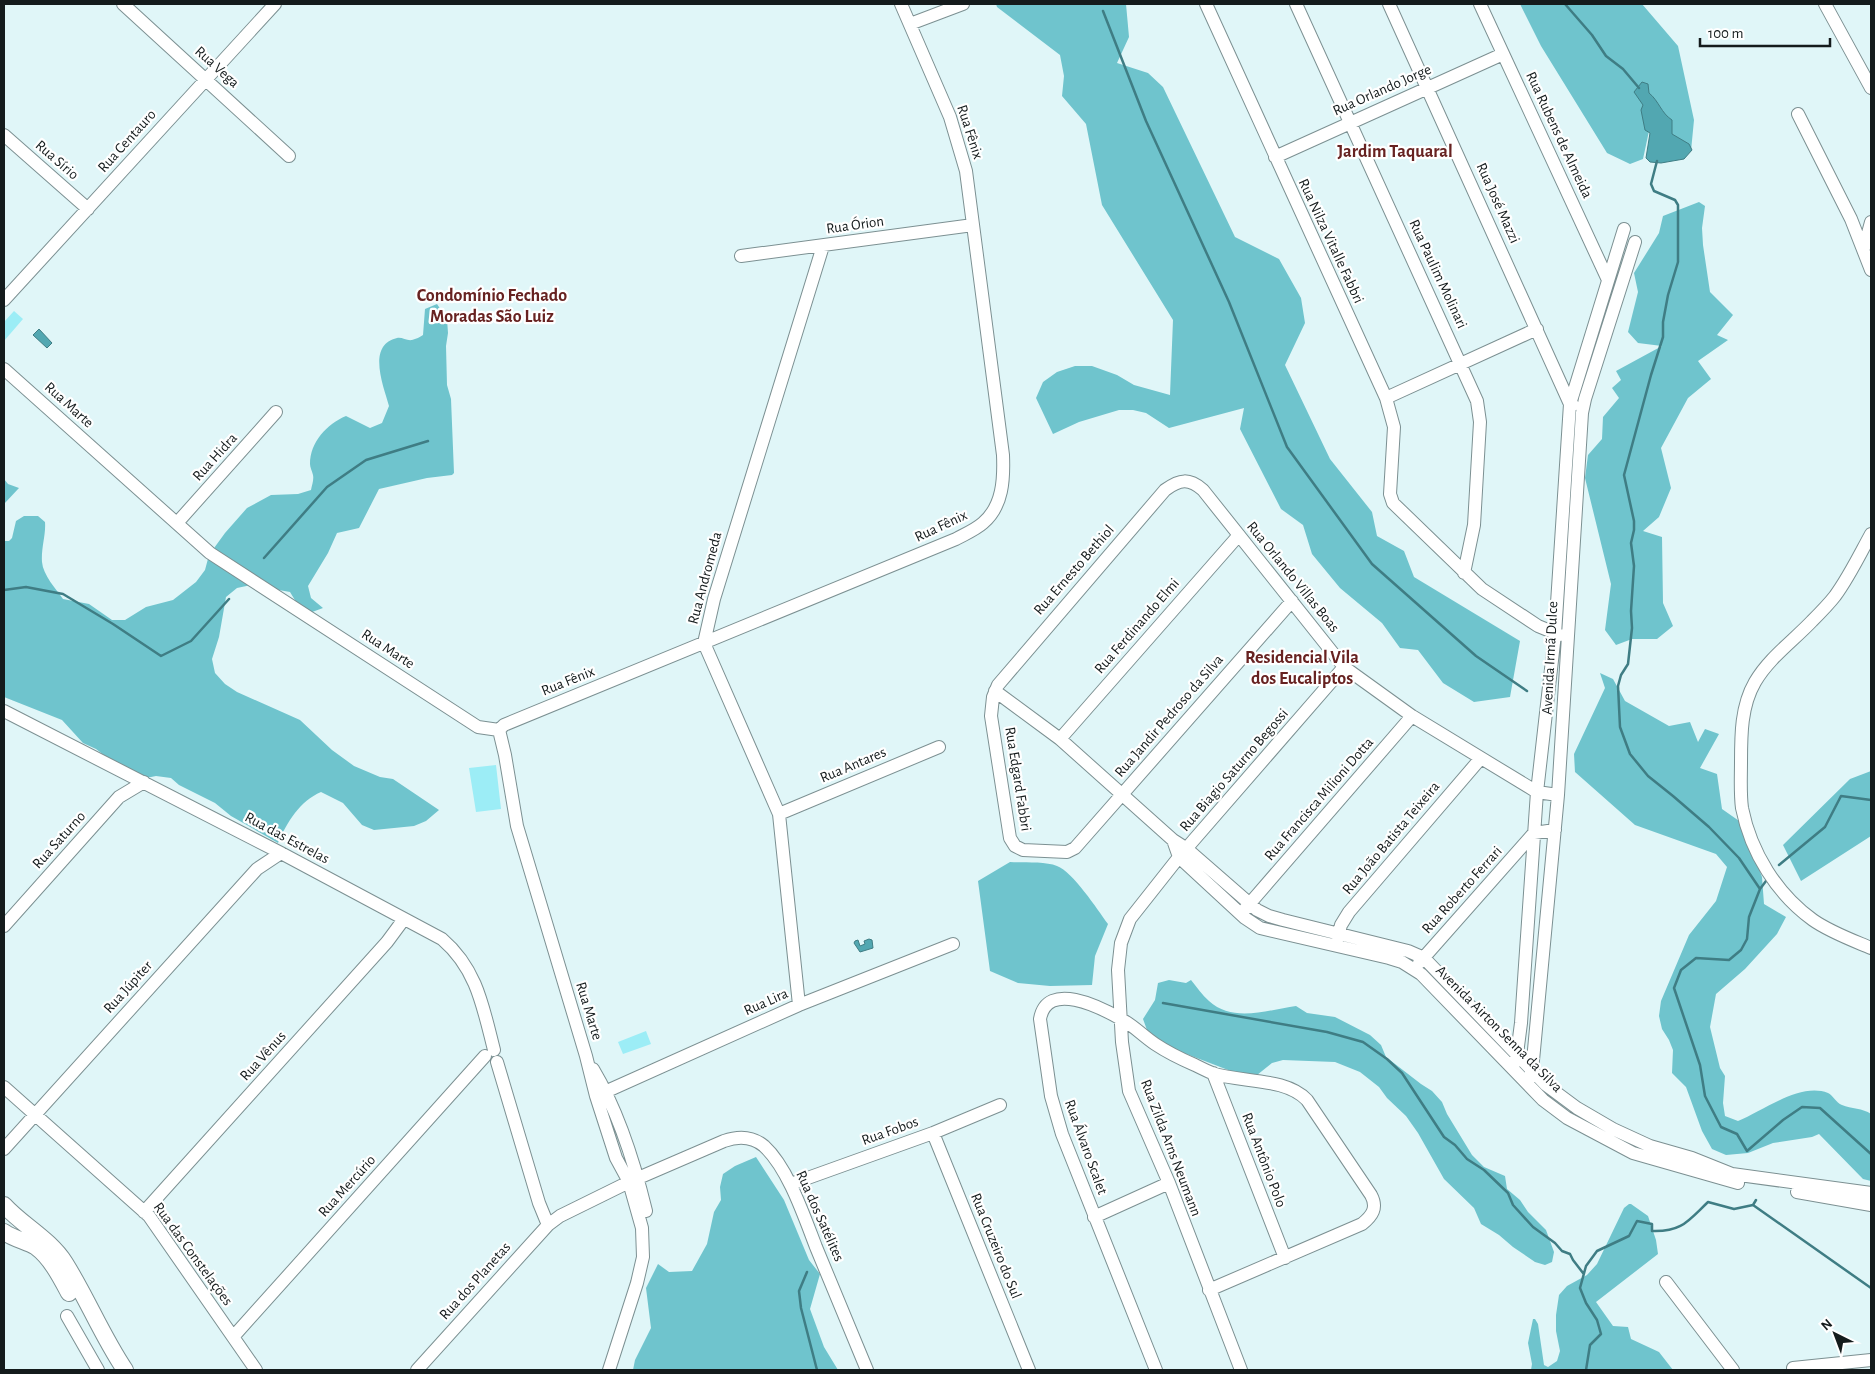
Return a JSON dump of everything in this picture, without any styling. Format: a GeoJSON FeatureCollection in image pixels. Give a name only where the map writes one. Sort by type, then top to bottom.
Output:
{"type":"FeatureCollection","features":[{"type":"Feature","properties":{"kind":"main road"},"geometry":{"type":"LineString","coordinates":[[7,1208],[12,1229],[5,1241],[16,1244],[27,1243],[36,1247],[56,1270],[112,1370]]}},
{"type":"Feature","properties":{"kind":"main road"},"geometry":{"type":"LineString","coordinates":[[7,1208],[30,1227],[64,1261],[102,1333],[125,1370]]}},
{"type":"Feature","properties":{"kind":"street","name":"Rua Vega"},"geometry":{"type":"LineString","coordinates":[[123,4],[289,156]]}},
{"type":"Feature","properties":{"kind":"street","name":"Rua Centauro"},"geometry":{"type":"LineString","coordinates":[[4,300],[275,4]]}},
{"type":"Feature","properties":{"kind":"street","name":"Rua Fênix"},"geometry":{"type":"LineString","coordinates":[[498,730],[504,725],[956,539],[983,524],[999,499],[1003,486],[1004,470],[966,171],[956,134],[901,4]]}},
{"type":"Feature","properties":{"kind":"street"},"geometry":{"type":"LineString","coordinates":[[910,24],[962,4]]}},
{"type":"Feature","properties":{"kind":"street","name":"Rua Nilza Vitalle Fabbri"},"geometry":{"type":"LineString","coordinates":[[1206,4],[1386,398],[1394,427],[1391,498],[1396,507],[1464,573]]}},
{"type":"Feature","properties":{"kind":"street","name":"Rua Paulim Molinari"},"geometry":{"type":"LineString","coordinates":[[1296,4],[1474,390],[1479,412],[1474,525],[1464,573]]}},
{"type":"Feature","properties":{"kind":"street","name":"Rua José Mazzi"},"geometry":{"type":"LineString","coordinates":[[1389,4],[1570,404]]}},
{"type":"Feature","properties":{"kind":"street","name":"Rua Rubens de Almeida"},"geometry":{"type":"LineString","coordinates":[[1480,4],[1608,280]]}},
{"type":"Feature","properties":{"kind":"street"},"geometry":{"type":"LineString","coordinates":[[1825,4],[1871,88]]}},
{"type":"Feature","properties":{"kind":"street","name":"Rua Orlando Jorge"},"geometry":{"type":"LineString","coordinates":[[1275,157],[1503,54]]}},
{"type":"Feature","properties":{"kind":"street"},"geometry":{"type":"LineString","coordinates":[[1798,114],[1864,248],[1871,270]]}},
{"type":"Feature","properties":{"kind":"street","name":"Rua Sírio"},"geometry":{"type":"LineString","coordinates":[[4,135],[88,209]]}},
{"type":"Feature","properties":{"kind":"street"},"geometry":{"type":"LineString","coordinates":[[1864,248],[1871,222]]}},
{"type":"Feature","properties":{"kind":"street","name":"Rua Órion"},"geometry":{"type":"LineString","coordinates":[[741,256],[973,225]]}},
{"type":"Feature","properties":{"kind":"street","name":"Avenida Irmã Dulce"},"geometry":{"type":"LineString","coordinates":[[1513,1067],[1518,1054],[1534,833],[1555,634],[1570,404],[1624,229]]}},
{"type":"Feature","properties":{"kind":"street","name":"Avenida Irmã Dulce"},"geometry":{"type":"LineString","coordinates":[[1530,1077],[1558,795],[1583,408],[1635,242]]}},
{"type":"Feature","properties":{"kind":"street","name":"Rua Andromeda"},"geometry":{"type":"LineString","coordinates":[[799,1005],[779,814],[704,643],[717,589],[823,246]]}},
{"type":"Feature","properties":{"kind":"street"},"geometry":{"type":"LineString","coordinates":[[1608,280],[1621,286]]}},
{"type":"Feature","properties":{"kind":"street"},"geometry":{"type":"LineString","coordinates":[[1386,398],[1537,328]]}},
{"type":"Feature","properties":{"kind":"street","name":"Rua Marte"},"geometry":{"type":"LineString","coordinates":[[4,369],[210,553],[478,727],[498,730],[505,754],[517,826],[586,1056],[634,1180],[651,1235],[649,1272],[617,1370]]}},
{"type":"Feature","properties":{"kind":"street"},"geometry":{"type":"LineString","coordinates":[[1570,404],[1583,408]]}},
{"type":"Feature","properties":{"kind":"street","name":"Rua Hidra"},"geometry":{"type":"LineString","coordinates":[[177,523],[276,412]]}},
{"type":"Feature","properties":{"kind":"street","name":"Rua Orlando Villas Boas"},"geometry":{"type":"LineString","coordinates":[[1186,480],[1195,483],[1203,490],[1344,667],[1412,716],[1481,758],[1538,792],[1558,795]]}},
{"type":"Feature","properties":{"kind":"street","name":"Rua Ernesto Bethiol"},"geometry":{"type":"LineString","coordinates":[[995,691],[1006,674],[1165,490],[1178,481],[1186,480]]}},
{"type":"Feature","properties":{"kind":"street"},"geometry":{"type":"LineString","coordinates":[[1871,534],[1835,596],[1768,664],[1756,679],[1748,694],[1744,708],[1741,742],[1742,805],[1745,819],[1757,850],[1775,885],[1815,922],[1871,948]]}},
{"type":"Feature","properties":{"kind":"street","name":"Rua Ferdinando Elmi"},"geometry":{"type":"LineString","coordinates":[[1060,740],[1238,535]]}},
{"type":"Feature","properties":{"kind":"street"},"geometry":{"type":"LineString","coordinates":[[1464,573],[1482,589],[1513,611],[1555,634],[1568,637]]}},
{"type":"Feature","properties":{"kind":"street","name":"Rua Jandir Pedroso da Silva"},"geometry":{"type":"LineString","coordinates":[[1070,852],[1292,601]]}},
{"type":"Feature","properties":{"kind":"street","name":"Rua Biagio Saturno Begossi"},"geometry":{"type":"LineString","coordinates":[[1183,853],[1344,667]]}},
{"type":"Feature","properties":{"kind":"street"},"geometry":{"type":"LineString","coordinates":[[995,691],[1060,740],[1173,840],[1183,853]]}},
{"type":"Feature","properties":{"kind":"street","name":"Rua Edgard Fabbri"},"geometry":{"type":"LineString","coordinates":[[995,691],[991,716],[1012,843],[1023,850],[1070,852]]}},
{"type":"Feature","properties":{"kind":"street","name":"Rua das Estrelas"},"geometry":{"type":"LineString","coordinates":[[4,711],[144,782],[442,939],[460,957],[480,993],[492,1056],[539,1203],[548,1225]]}},
{"type":"Feature","properties":{"kind":"street","name":"Rua Francisca Milioni Dotta"},"geometry":{"type":"LineString","coordinates":[[1240,914],[1412,716]]}},
{"type":"Feature","properties":{"kind":"street","name":"Rua Antares"},"geometry":{"type":"LineString","coordinates":[[779,814],[939,747]]}},
{"type":"Feature","properties":{"kind":"street","name":"Rua João Batista Teixeira"},"geometry":{"type":"LineString","coordinates":[[1337,940],[1341,925],[1349,912],[1481,758]]}},
{"type":"Feature","properties":{"kind":"street","name":"Rua Saturno"},"geometry":{"type":"LineString","coordinates":[[4,926],[119,797],[144,782]]}},
{"type":"Feature","properties":{"kind":"street"},"geometry":{"type":"LineString","coordinates":[[1534,833],[1555,830]]}},
{"type":"Feature","properties":{"kind":"street","name":"Rua Roberto Ferrari"},"geometry":{"type":"LineString","coordinates":[[1415,969],[1534,833]]}},
{"type":"Feature","properties":{"kind":"street","name":"Rua Júpiter"},"geometry":{"type":"LineString","coordinates":[[4,1149],[257,869],[280,853]]}},
{"type":"Feature","properties":{"kind":"street","name":"Avenida Airton Senna da Silva"},"geometry":{"type":"LineString","coordinates":[[1183,853],[1257,910],[1269,916],[1402,962],[1415,969],[1513,1067],[1530,1077]]}},
{"type":"Feature","properties":{"kind":"street","name":"Avenida Airton Senna da Silva"},"geometry":{"type":"LineString","coordinates":[[1183,853],[1240,914],[1260,928],[1408,950],[1424,958],[1518,1054],[1543,1100],[1568,1118],[1633,1153],[1732,1174],[1871,1193]]}},
{"type":"Feature","properties":{"kind":"street","name":"Rua Zilda Arns Neumann"},"geometry":{"type":"LineString","coordinates":[[1183,853],[1130,919],[1125,930],[1119,954],[1118,970],[1122,1042],[1129,1091],[1169,1183],[1241,1370]]}},
{"type":"Feature","properties":{"kind":"street","name":"Rua Vênus"},"geometry":{"type":"LineString","coordinates":[[144,1212],[387,942],[404,919]]}},
{"type":"Feature","properties":{"kind":"street","name":"Rua Lira"},"geometry":{"type":"LineString","coordinates":[[602,1094],[799,1005],[953,944]]}},
{"type":"Feature","properties":{"kind":"street","name":"Rua Álvaro Scalet"},"geometry":{"type":"LineString","coordinates":[[1122,1019],[1080,1000],[1060,998],[1046,1005],[1041,1011],[1040,1019],[1051,1096],[1062,1134],[1156,1370]]}},
{"type":"Feature","properties":{"kind":"street"},"geometry":{"type":"LineString","coordinates":[[1122,1019],[1168,1052],[1213,1074],[1284,1086],[1297,1091],[1307,1100],[1368,1189],[1374,1201],[1375,1208],[1372,1214],[1362,1224],[1209,1290]]}},
{"type":"Feature","properties":{"kind":"street","name":"Rua Mercúrio"},"geometry":{"type":"LineString","coordinates":[[233,1337],[492,1056]]}},
{"type":"Feature","properties":{"kind":"street","name":"Rua Antônio Polo"},"geometry":{"type":"LineString","coordinates":[[1213,1074],[1285,1258]]}},
{"type":"Feature","properties":{"kind":"street","name":"Rua das Constelações"},"geometry":{"type":"LineString","coordinates":[[4,1087],[149,1216],[256,1370]]}},
{"type":"Feature","properties":{"kind":"street","name":"Rua Fobos"},"geometry":{"type":"LineString","coordinates":[[791,1184],[933,1133],[1000,1105]]}},
{"type":"Feature","properties":{"kind":"street","name":"Rua Cruzeiro do Sul"},"geometry":{"type":"LineString","coordinates":[[933,1133],[1030,1370]]}},
{"type":"Feature","properties":{"kind":"street","name":"Rua dos Satélites"},"geometry":{"type":"LineString","coordinates":[[560,1216],[634,1180],[724,1141],[734,1138],[755,1140],[764,1146],[791,1184],[867,1370]]}},
{"type":"Feature","properties":{"kind":"street","name":"Avenida Airton Senna da Silva"},"geometry":{"type":"LineString","coordinates":[[1690,1164],[1749,1185],[1871,1205]]}},
{"type":"Feature","properties":{"kind":"street","name":"Rua Marte"},"geometry":{"type":"LineString","coordinates":[[609,1370],[638,1283],[643,1257],[642,1228],[634,1180]]}},
{"type":"Feature","properties":{"kind":"street"},"geometry":{"type":"LineString","coordinates":[[1094,1217],[1169,1183]]}},
{"type":"Feature","properties":{"kind":"street"},"geometry":{"type":"LineString","coordinates":[[539,1203],[560,1216]]}},
{"type":"Feature","properties":{"kind":"street","name":"Rua dos Planetas"},"geometry":{"type":"LineString","coordinates":[[417,1370],[548,1225],[560,1216]]}},
{"type":"Feature","properties":{"kind":"street"},"geometry":{"type":"LineString","coordinates":[[1666,1282],[1732,1370]]}},
{"type":"Feature","properties":{"kind":"street"},"geometry":{"type":"LineString","coordinates":[[67,1316],[98,1370]]}},
{"type":"Feature","properties":{"kind":"street"},"geometry":{"type":"LineString","coordinates":[[1793,1368],[1871,1360]]}},
{"type":"Feature","properties":{"kind":"shaded area"},"geometry":{"type":"Polygon","coordinates":[[[996,4],[1126,4],[1129,37],[1117,63],[1148,73],[1163,87],[1235,237],[1279,259],[1301,298],[1305,323],[1285,365],[1330,459],[1372,512],[1377,536],[1404,551],[1414,577],[1520,641],[1510,697],[1474,702],[1443,683],[1418,650],[1400,648],[1382,623],[1340,588],[1312,554],[1303,525],[1281,509],[1240,429],[1244,408],[1169,428],[1146,413],[1133,410],[1119,410],[1079,422],[1053,434],[1036,398],[1043,382],[1057,372],[1075,366],[1092,366],[1117,375],[1134,385],[1170,395],[1173,320],[1102,205],[1086,124],[1062,96],[1064,76],[1060,55],[997,7],[996,4]]]}},
{"type":"Feature","properties":{"kind":"shaded area"},"geometry":{"type":"Polygon","coordinates":[[[1520,4],[1642,4],[1678,46],[1694,120],[1691,151],[1652,117],[1643,159],[1630,164],[1607,153],[1541,46],[1520,4]]]}},
{"type":"Feature","properties":{"kind":"shaded area"},"geometry":{"type":"Polygon","coordinates":[[[1642,82],[1648,84],[1649,93],[1672,120],[1672,134],[1689,144],[1692,150],[1684,159],[1661,163],[1650,162],[1646,158],[1650,133],[1645,130],[1641,110],[1643,105],[1634,92],[1642,82]]]}},
{"type":"Feature","properties":{"kind":"shaded area"},"geometry":{"type":"Polygon","coordinates":[[[1699,202],[1705,206],[1702,228],[1710,292],[1733,315],[1717,335],[1728,340],[1698,361],[1711,379],[1688,398],[1661,448],[1671,488],[1659,517],[1643,531],[1662,537],[1663,603],[1673,626],[1657,639],[1632,639],[1616,645],[1605,630],[1611,584],[1585,478],[1588,455],[1602,439],[1603,417],[1619,398],[1612,388],[1621,380],[1616,371],[1662,346],[1638,343],[1628,332],[1638,292],[1634,273],[1659,233],[1663,216],[1699,202]]]}},
{"type":"Feature","properties":{"kind":"shaded area"},"geometry":{"type":"Polygon","coordinates":[[[437,304],[447,319],[447,385],[451,399],[454,473],[452,475],[427,478],[379,489],[359,528],[337,533],[328,553],[308,586],[311,598],[323,608],[304,615],[290,592],[251,585],[237,588],[226,597],[219,637],[212,659],[215,673],[225,684],[237,692],[300,720],[332,750],[354,766],[380,777],[393,779],[439,810],[426,821],[414,826],[374,830],[362,825],[343,803],[321,792],[313,796],[295,813],[278,843],[231,816],[215,803],[179,785],[171,778],[156,776],[141,779],[118,766],[96,749],[83,743],[62,720],[4,697],[4,541],[9,541],[12,538],[16,521],[24,516],[38,516],[45,522],[43,567],[50,582],[63,599],[89,604],[112,620],[125,620],[146,607],[173,600],[196,582],[205,570],[209,555],[247,508],[271,495],[298,494],[311,490],[313,477],[310,465],[311,456],[316,441],[326,429],[346,416],[370,428],[382,423],[389,406],[379,368],[382,349],[388,342],[397,338],[412,340],[423,335],[425,309],[437,304]]]}},
{"type":"Feature","properties":{"kind":"shaded area"},"geometry":{"type":"Polygon","coordinates":[[[14,311],[23,319],[4,341],[4,322],[14,311]]]}},
{"type":"Feature","properties":{"kind":"shaded area"},"geometry":{"type":"Polygon","coordinates":[[[39,329],[52,343],[47,348],[33,335],[39,329]]]}},
{"type":"Feature","properties":{"kind":"shaded area"},"geometry":{"type":"Polygon","coordinates":[[[4,479],[8,484],[19,488],[4,504],[4,479]]]}},
{"type":"Feature","properties":{"kind":"shaded area"},"geometry":{"type":"Polygon","coordinates":[[[1600,673],[1613,679],[1625,701],[1669,726],[1690,722],[1698,742],[1705,729],[1719,734],[1700,768],[1717,774],[1722,809],[1742,823],[1762,877],[1764,904],[1786,917],[1777,934],[1745,969],[1716,994],[1710,1027],[1720,1068],[1725,1076],[1723,1103],[1725,1116],[1738,1121],[1794,1094],[1806,1091],[1828,1093],[1840,1104],[1871,1114],[1871,1181],[1863,1179],[1819,1134],[1812,1137],[1773,1143],[1748,1153],[1726,1155],[1712,1149],[1702,1131],[1686,1087],[1672,1073],[1673,1050],[1662,1029],[1659,1016],[1661,1001],[1689,935],[1716,901],[1727,867],[1716,854],[1635,825],[1575,772],[1574,754],[1605,688],[1600,673]]]}},
{"type":"Feature","properties":{"kind":"shaded area"},"geometry":{"type":"Polygon","coordinates":[[[496,765],[501,809],[476,812],[469,768],[496,765]]]}},
{"type":"Feature","properties":{"kind":"shaded area"},"geometry":{"type":"Polygon","coordinates":[[[1871,771],[1871,836],[1801,881],[1783,845],[1850,779],[1871,771]]]}},
{"type":"Feature","properties":{"kind":"shaded area"},"geometry":{"type":"Polygon","coordinates":[[[1010,862],[1046,863],[1057,866],[1070,875],[1108,924],[1095,956],[1092,985],[1050,986],[1018,983],[990,971],[978,881],[1010,862]]]}},
{"type":"Feature","properties":{"kind":"shaded area"},"geometry":{"type":"Polygon","coordinates":[[[869,939],[872,940],[873,948],[860,952],[854,943],[855,941],[858,940],[860,946],[869,939]]]}},
{"type":"Feature","properties":{"kind":"shaded area"},"geometry":{"type":"Polygon","coordinates":[[[1169,980],[1186,983],[1191,980],[1209,1001],[1218,1008],[1229,1012],[1251,1013],[1296,1006],[1307,1013],[1335,1017],[1370,1035],[1381,1045],[1386,1057],[1432,1091],[1442,1102],[1447,1114],[1472,1155],[1484,1167],[1505,1176],[1507,1189],[1520,1200],[1528,1212],[1546,1230],[1554,1252],[1552,1262],[1545,1265],[1535,1262],[1481,1224],[1474,1208],[1444,1179],[1406,1116],[1387,1098],[1379,1087],[1360,1072],[1335,1062],[1283,1060],[1272,1063],[1257,1075],[1249,1078],[1176,1050],[1154,1039],[1147,1030],[1143,1019],[1155,1000],[1158,983],[1169,980]]]}},
{"type":"Feature","properties":{"kind":"shaded area"},"geometry":{"type":"Polygon","coordinates":[[[646,1031],[651,1044],[623,1054],[618,1042],[646,1031]]]}},
{"type":"Feature","properties":{"kind":"shaded area"},"geometry":{"type":"Polygon","coordinates":[[[756,1157],[784,1200],[809,1260],[820,1274],[810,1309],[824,1347],[838,1370],[633,1370],[635,1360],[651,1328],[646,1288],[658,1264],[669,1272],[692,1271],[707,1244],[714,1212],[721,1200],[720,1187],[723,1174],[735,1166],[756,1157]]]}},
{"type":"Feature","properties":{"kind":"shaded area"},"geometry":{"type":"Polygon","coordinates":[[[1629,1204],[1648,1216],[1656,1240],[1658,1254],[1596,1302],[1613,1326],[1628,1327],[1631,1339],[1659,1352],[1673,1370],[1531,1370],[1532,1364],[1528,1343],[1533,1319],[1538,1324],[1544,1365],[1548,1367],[1557,1361],[1560,1351],[1556,1331],[1559,1295],[1567,1286],[1587,1275],[1597,1264],[1624,1208],[1629,1204]]]}},
{"type":"Feature","properties":{"kind":"waterway"},"geometry":{"type":"LineString","coordinates":[[1565,4],[1592,35],[1606,56],[1623,69],[1639,88]]}},
{"type":"Feature","properties":{"kind":"waterway"},"geometry":{"type":"LineString","coordinates":[[1103,11],[1146,121],[1229,302],[1287,447],[1372,564],[1476,656],[1527,691]]}},
{"type":"Feature","properties":{"kind":"waterway"},"geometry":{"type":"LineString","coordinates":[[1657,161],[1651,184],[1654,191],[1675,200],[1678,205],[1678,262],[1668,295],[1663,322],[1663,337],[1624,475],[1634,521],[1631,543],[1634,566],[1631,611],[1632,628],[1628,664],[1621,675],[1618,686],[1620,727],[1630,754],[1648,776],[1709,827],[1739,858],[1760,889]]}},
{"type":"Feature","properties":{"kind":"waterway"},"geometry":{"type":"LineString","coordinates":[[264,558],[327,487],[366,460],[428,441]]}},
{"type":"Feature","properties":{"kind":"waterway"},"geometry":{"type":"LineString","coordinates":[[4,590],[26,587],[63,594],[161,656],[191,641],[229,599]]}},
{"type":"Feature","properties":{"kind":"waterway"},"geometry":{"type":"LineString","coordinates":[[1779,865],[1825,827],[1841,796],[1871,800]]}},
{"type":"Feature","properties":{"kind":"waterway"},"geometry":{"type":"LineString","coordinates":[[1766,881],[1760,889],[1749,917],[1747,939],[1741,950],[1729,960],[1696,958],[1681,970],[1674,988],[1700,1065],[1705,1096],[1721,1127],[1737,1134],[1747,1151],[1783,1120],[1802,1107],[1820,1108],[1871,1154]]}},
{"type":"Feature","properties":{"kind":"waterway"},"geometry":{"type":"LineString","coordinates":[[1163,1003],[1327,1032],[1363,1042],[1387,1059],[1402,1073],[1444,1137],[1455,1145],[1467,1159],[1484,1170],[1508,1193],[1513,1205],[1533,1227],[1555,1243],[1562,1251],[1570,1254],[1583,1273]]}},
{"type":"Feature","properties":{"kind":"waterway"},"geometry":{"type":"LineString","coordinates":[[1586,1370],[1590,1345],[1601,1334],[1597,1320],[1586,1303],[1580,1288],[1586,1266],[1597,1251],[1629,1236],[1637,1221],[1652,1224],[1652,1231],[1671,1230],[1684,1224],[1708,1202],[1734,1209],[1753,1205],[1756,1200]]}},
{"type":"Feature","properties":{"kind":"waterway"},"geometry":{"type":"LineString","coordinates":[[1753,1205],[1871,1288]]}},
{"type":"Feature","properties":{"kind":"waterway"},"geometry":{"type":"LineString","coordinates":[[807,1272],[799,1291],[801,1308],[817,1370]]}},
{"type":"Feature","properties":{"kind":"district","name":"Jardim Taquaral"},"geometry":{"type":"Point","coordinates":[1395,152]}},
{"type":"Feature","properties":{"kind":"district","name":"Condomínio Fechado Moradas São Luiz"},"geometry":{"type":"Point","coordinates":[492,306]}},
{"type":"Feature","properties":{"kind":"district","name":"Residencial Vila dos Eucaliptos"},"geometry":{"type":"Point","coordinates":[1302,668]}}]}
